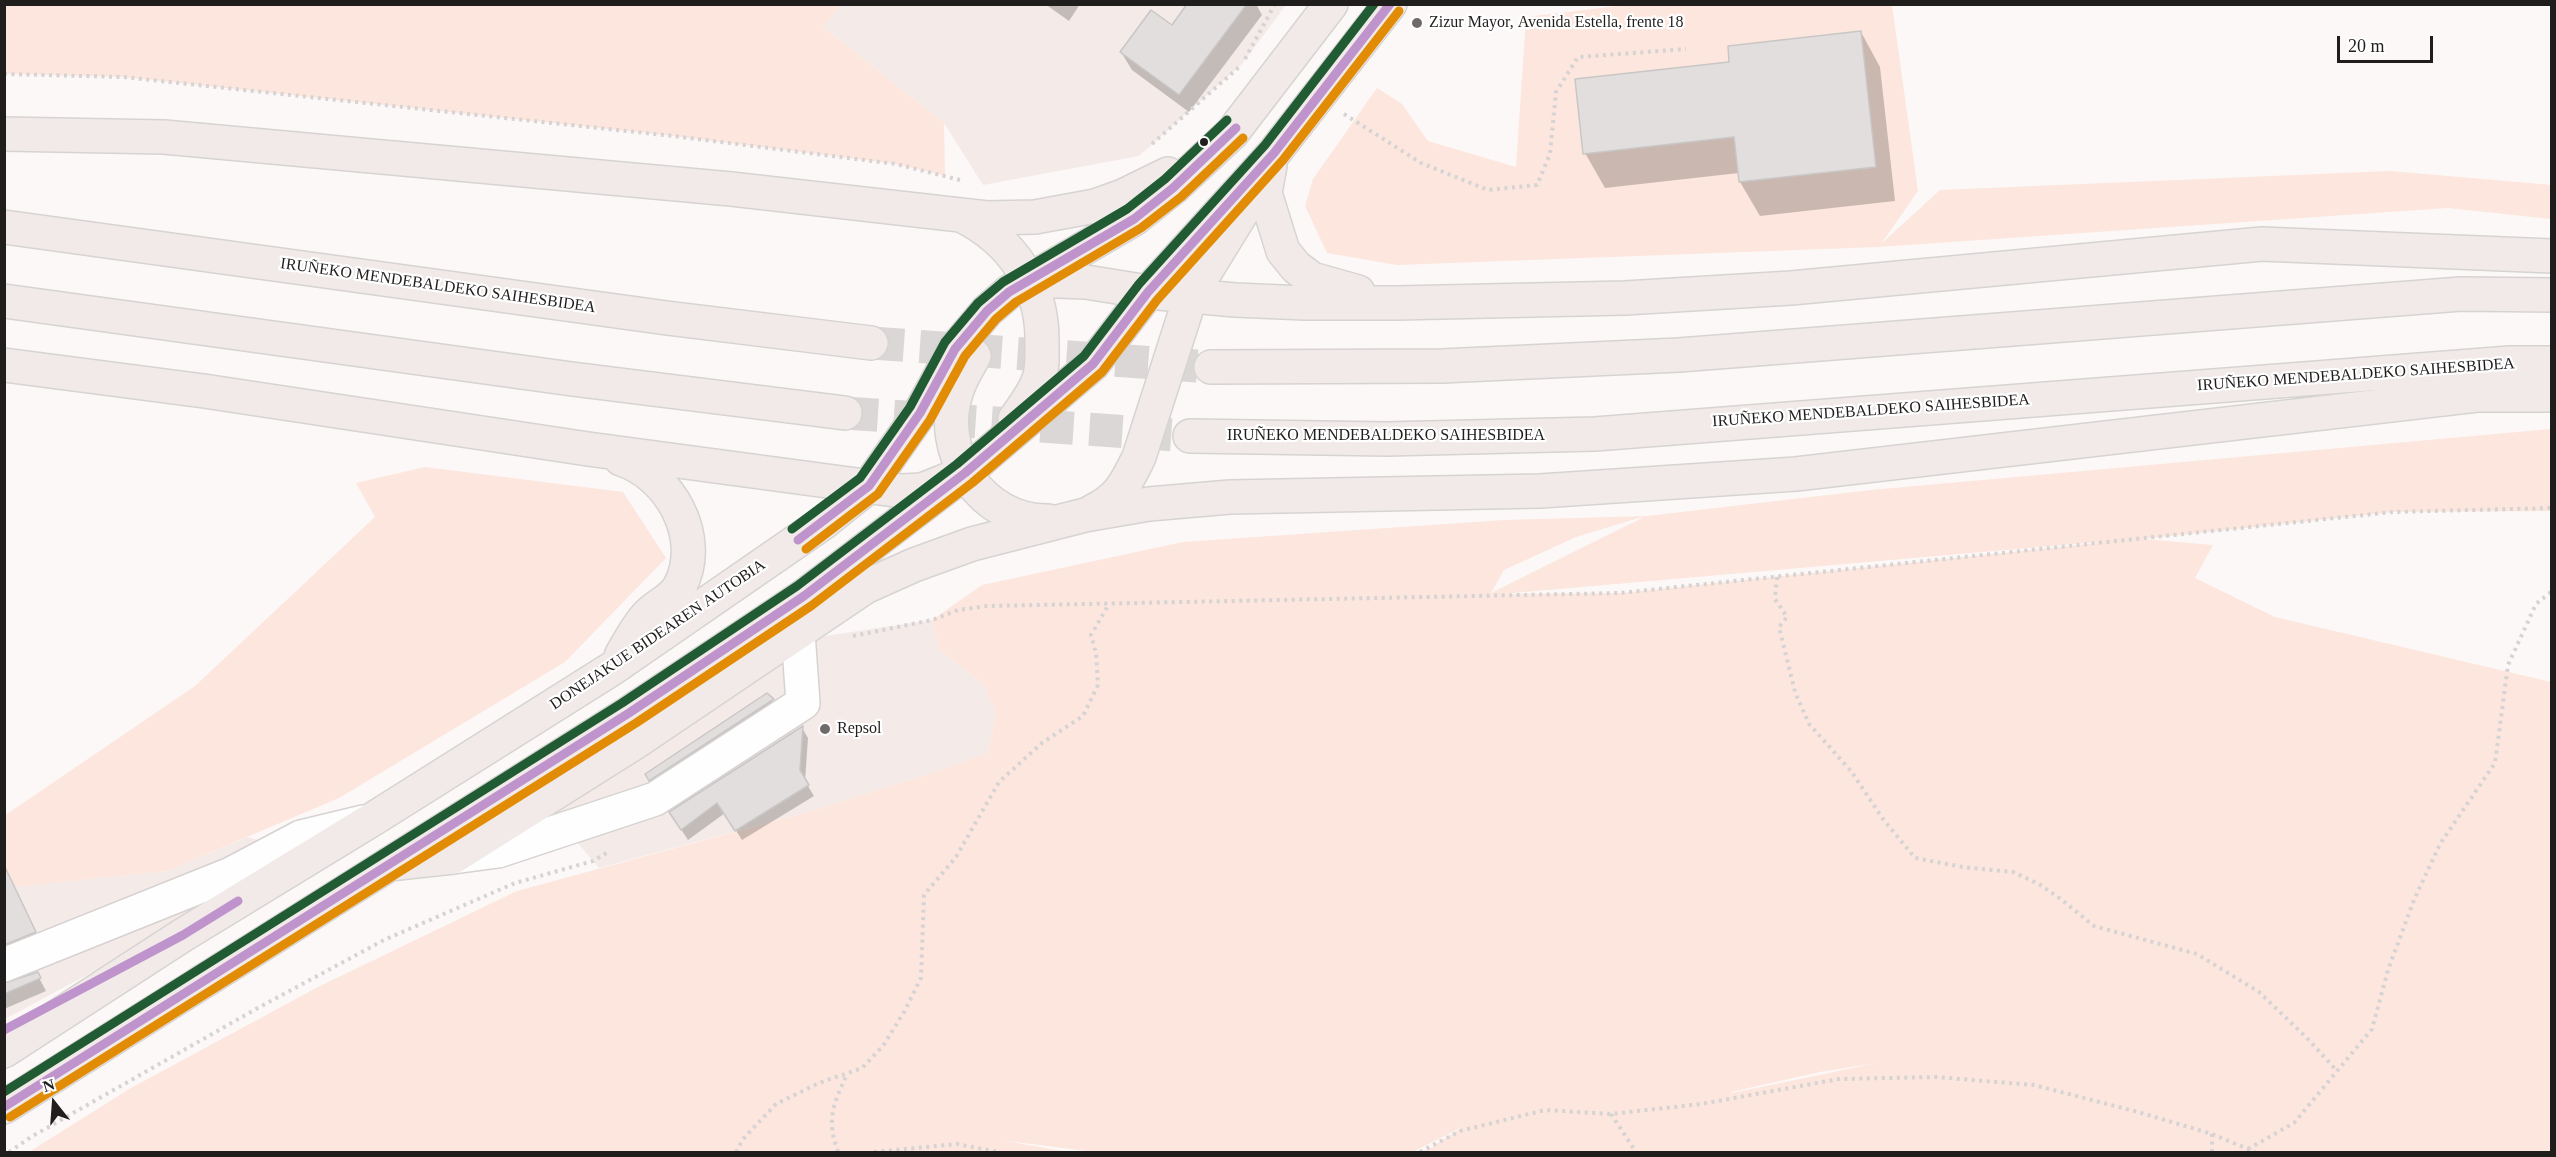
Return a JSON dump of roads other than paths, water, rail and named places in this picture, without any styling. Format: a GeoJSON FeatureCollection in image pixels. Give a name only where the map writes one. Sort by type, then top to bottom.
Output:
{"type":"FeatureCollection","features":[{"type":"Feature","properties":{"kind":"highway"},"geometry":{"type":"LineString","coordinates":[[4,134],[164,136],[731,189],[987,218],[1035,217],[1095,206],[1154,183],[1232,132],[1331,4]]}},
{"type":"Feature","properties":{"kind":"highway"},"geometry":{"type":"LineString","coordinates":[[4,1107],[629,713],[804,596],[965,473],[1093,364],[1148,292],[1274,153],[1390,4]]}},
{"type":"Feature","properties":{"kind":"highway","name":"DONEJAKUE BIDEAREN AUTOBIA"},"geometry":{"type":"LineString","coordinates":[[4,1051],[183,935],[613,668],[823,523],[869,486],[920,413],[955,349],[987,311],[1020,286],[1134,219],[1173,188],[1232,132]]}},
{"type":"Feature","properties":{"kind":"highway"},"geometry":{"type":"LineString","coordinates":[[1020,286],[957,390],[953,411],[953,436],[970,483],[988,501],[1005,512],[1023,519],[1075,518],[1107,504],[1120,494],[1139,457],[1191,295],[1241,216],[1274,153]]}},
{"type":"Feature","properties":{"kind":"highway"},"geometry":{"type":"LineString","coordinates":[[1274,153],[1265,193],[1280,243],[1296,267],[1311,279],[1397,303]]}},
{"type":"Feature","properties":{"kind":"highway"},"geometry":{"type":"LineString","coordinates":[[960,215],[982,226],[1000,240],[1020,286],[1036,295],[1042,330],[1040,377],[1035,390],[998,446]]}},
{"type":"Feature","properties":{"kind":"highway","name":"IRUÑEKO MENDEBALDEKO SAIHESBIDEA"},"geometry":{"type":"LineString","coordinates":[[4,226],[667,318],[871,343]]}},
{"type":"Feature","properties":{"kind":"highway"},"geometry":{"type":"LineString","coordinates":[[1020,286],[1086,282],[1148,292],[1305,303],[1397,303],[1625,298],[1791,288],[2262,244],[2552,256]]}},
{"type":"Feature","properties":{"kind":"highway"},"geometry":{"type":"LineString","coordinates":[[1211,367],[1442,366],[1678,355],[2461,294],[2552,295]]}},
{"type":"Feature","properties":{"kind":"highway"},"geometry":{"type":"LineString","coordinates":[[4,301],[572,379],[845,413]]}},
{"type":"Feature","properties":{"kind":"highway","name":"IRUÑEKO MENDEBALDEKO SAIHESBIDEA"},"geometry":{"type":"LineString","coordinates":[[1190,436],[1387,439],[1595,434],[2510,363],[2552,363]]}},
{"type":"Feature","properties":{"kind":"highway"},"geometry":{"type":"LineString","coordinates":[[4,365],[588,449],[902,491],[922,490],[965,473]]}},
{"type":"Feature","properties":{"kind":"highway"},"geometry":{"type":"LineString","coordinates":[[389,864],[453,857],[799,642],[858,591],[914,565],[972,544],[1075,518],[1149,504],[1230,497],[1540,491],[1796,474],[2477,394],[2552,395]]}},
{"type":"Feature","properties":{"kind":"highway"},"geometry":{"type":"LineString","coordinates":[[588,449],[635,464],[653,475],[668,491],[678,509],[688,540],[688,559],[679,588],[646,617],[613,668]]}},
{"type":"Feature","properties":{"kind":"highway"},"geometry":{"type":"LineString","coordinates":[[4,1030],[183,935]]}},
{"type":"Feature","properties":{"kind":"lane"},"geometry":{"type":"LineString","coordinates":[[453,857],[498,850],[655,799],[803,703],[799,642]]}},
{"type":"Feature","properties":{"kind":"lane"},"geometry":{"type":"LineString","coordinates":[[4,965],[231,874],[302,837],[373,819]]}},
{"type":"Feature","properties":{"kind":"tunnel"},"geometry":{"type":"LineString","coordinates":[[871,343],[1211,367]]}},
{"type":"Feature","properties":{"kind":"tunnel"},"geometry":{"type":"LineString","coordinates":[[845,413],[1190,436]]}},
{"type":"Feature","properties":{"kind":"place","name":"Zizur Mayor, Avenida Estella, frente 18"},"geometry":{"type":"Point","coordinates":[1417,23]}},
{"type":"Feature","properties":{"kind":"place","name":"Repsol"},"geometry":{"type":"Point","coordinates":[825,729]}}]}
